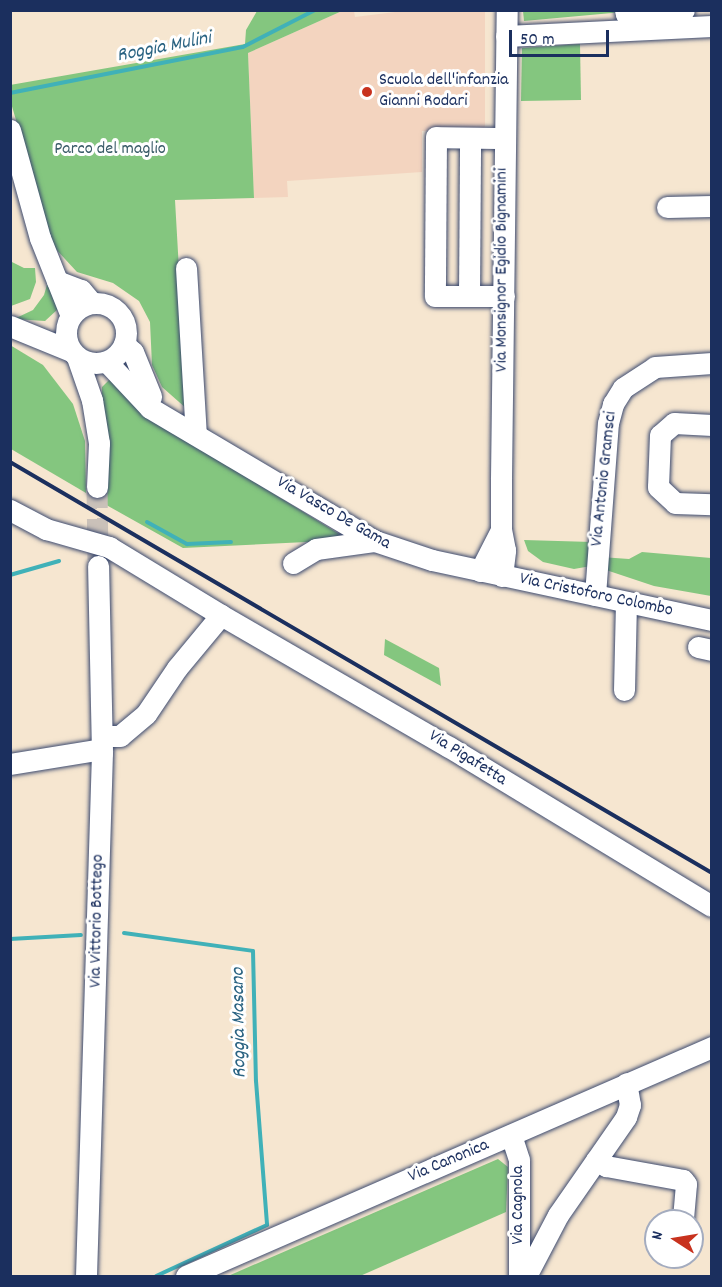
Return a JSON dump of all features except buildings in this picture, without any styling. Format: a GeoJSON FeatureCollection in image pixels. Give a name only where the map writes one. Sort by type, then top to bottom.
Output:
{"type":"FeatureCollection","features":[{"type":"Feature","properties":{"kind":"street","name":"Via Monsignor Egidio Bignamini"},"geometry":{"type":"LineString","coordinates":[[502,576],[506,549],[501,530],[507,10]]}},
{"type":"Feature","properties":{"kind":"street"},"geometry":{"type":"LineString","coordinates":[[626,10],[626,14],[684,10]]}},
{"type":"Feature","properties":{"kind":"street"},"geometry":{"type":"LineString","coordinates":[[506,36],[711,26]]}},
{"type":"Feature","properties":{"kind":"street"},"geometry":{"type":"LineString","coordinates":[[10,130],[39,234],[70,318],[66,336],[92,400],[99,443],[97,487]]}},
{"type":"Feature","properties":{"kind":"street"},"geometry":{"type":"LineString","coordinates":[[504,138],[436,137],[435,296],[504,296]]}},
{"type":"Feature","properties":{"kind":"street"},"geometry":{"type":"LineString","coordinates":[[469,296],[470,138]]}},
{"type":"Feature","properties":{"kind":"street"},"geometry":{"type":"LineString","coordinates":[[667,207],[711,206]]}},
{"type":"Feature","properties":{"kind":"street"},"geometry":{"type":"LineString","coordinates":[[186,268],[196,435]]}},
{"type":"Feature","properties":{"kind":"street"},"geometry":{"type":"LineString","coordinates":[[57,281],[81,290],[92,303]]}},
{"type":"Feature","properties":{"kind":"street"},"geometry":{"type":"LineString","coordinates":[[31,333],[70,318],[92,303],[103,303],[120,314],[125,323],[124,344],[105,362],[92,400]]}},
{"type":"Feature","properties":{"kind":"street"},"geometry":{"type":"LineString","coordinates":[[10,326],[31,333],[37,340],[91,363],[105,362]]}},
{"type":"Feature","properties":{"kind":"street"},"geometry":{"type":"LineString","coordinates":[[124,344],[134,352],[157,411]]}},
{"type":"Feature","properties":{"kind":"street","name":"Via Vasco De Gama"},"geometry":{"type":"LineString","coordinates":[[105,362],[157,411],[375,541],[405,554],[480,571]]}},
{"type":"Feature","properties":{"kind":"street","name":"Via Antonio Gramsci"},"geometry":{"type":"LineString","coordinates":[[595,595],[608,423],[613,404],[623,388],[655,367],[711,363]]}},
{"type":"Feature","properties":{"kind":"street"},"geometry":{"type":"LineString","coordinates":[[711,425],[674,423],[660,435],[658,487],[675,503],[711,504]]}},
{"type":"Feature","properties":{"kind":"street","name":"Via Pigafetta"},"geometry":{"type":"LineString","coordinates":[[10,510],[46,529],[109,548],[449,747],[711,906]]}},
{"type":"Feature","properties":{"kind":"street","name":"Via Monsignor Egidio Bignamini"},"geometry":{"type":"LineString","coordinates":[[480,571],[501,530]]}},
{"type":"Feature","properties":{"kind":"street"},"geometry":{"type":"LineString","coordinates":[[293,563],[316,549],[375,541]]}},
{"type":"Feature","properties":{"kind":"street","name":"Via Vittorio Bottego"},"geometry":{"type":"LineString","coordinates":[[86,1276],[102,743],[98,566]]}},
{"type":"Feature","properties":{"kind":"street","name":"Via Cristoforo Colombo"},"geometry":{"type":"LineString","coordinates":[[480,571],[711,620]]}},
{"type":"Feature","properties":{"kind":"street"},"geometry":{"type":"LineString","coordinates":[[624,690],[626,602]]}},
{"type":"Feature","properties":{"kind":"street"},"geometry":{"type":"LineString","coordinates":[[10,764],[102,743],[120,736],[146,714],[177,668],[221,615]]}},
{"type":"Feature","properties":{"kind":"street","name":"Via Canonica"},"geometry":{"type":"LineString","coordinates":[[186,1276],[711,1047]]}},
{"type":"Feature","properties":{"kind":"street"},"geometry":{"type":"LineString","coordinates":[[526,1276],[548,1232],[630,1105],[626,1083]]}},
{"type":"Feature","properties":{"kind":"street","name":"Via Cagnola"},"geometry":{"type":"LineString","coordinates":[[511,1135],[519,1153],[519,1276]]}},
{"type":"Feature","properties":{"kind":"street"},"geometry":{"type":"LineString","coordinates":[[596,1160],[606,1166],[683,1180],[686,1184],[684,1209]]}},
{"type":"Feature","properties":{"kind":"street"},"geometry":{"type":"LineString","coordinates":[[519,1210],[525,1229],[539,1234],[548,1232]]}},
{"type":"Feature","properties":{"kind":"shaded area","name":"Scuola dell'infanzia Gianni Rodari"},"geometry":{"type":"Polygon","coordinates":[[[411,10],[485,11],[485,131],[422,131],[422,172],[287,181],[288,197],[254,198],[248,53],[342,11],[354,11],[355,17],[411,10]]]}},
{"type":"Feature","properties":{"kind":"green space"},"geometry":{"type":"Polygon","coordinates":[[[623,10],[623,12],[524,21],[523,11],[623,10]]]}},
{"type":"Feature","properties":{"kind":"green space","name":"Parco del maglio"},"geometry":{"type":"Polygon","coordinates":[[[257,11],[342,11],[248,53],[254,198],[175,200],[187,409],[162,387],[152,365],[150,322],[139,301],[113,283],[77,272],[53,246],[11,103],[10,85],[245,44],[246,30],[257,11]]]}},
{"type":"Feature","properties":{"kind":"green space"},"geometry":{"type":"Polygon","coordinates":[[[580,44],[581,100],[521,101],[522,48],[580,44]]]}},
{"type":"Feature","properties":{"kind":"green space"},"geometry":{"type":"Polygon","coordinates":[[[10,261],[24,268],[35,268],[36,282],[30,299],[11,306],[10,261]]]}},
{"type":"Feature","properties":{"kind":"green space"},"geometry":{"type":"Polygon","coordinates":[[[49,278],[58,309],[45,321],[14,319],[33,310],[44,295],[49,278]]]}},
{"type":"Feature","properties":{"kind":"green space"},"geometry":{"type":"Polygon","coordinates":[[[10,345],[43,365],[73,404],[85,441],[86,493],[11,449],[10,345]]]}},
{"type":"Feature","properties":{"kind":"green space"},"geometry":{"type":"Polygon","coordinates":[[[111,378],[168,429],[349,540],[183,548],[101,502],[102,387],[111,378]]]}},
{"type":"Feature","properties":{"kind":"green space"},"geometry":{"type":"Polygon","coordinates":[[[524,540],[592,542],[591,566],[574,569],[543,562],[528,551],[524,540]]]}},
{"type":"Feature","properties":{"kind":"green space"},"geometry":{"type":"Polygon","coordinates":[[[642,552],[711,558],[711,596],[654,586],[600,568],[601,557],[629,559],[642,552]]]}},
{"type":"Feature","properties":{"kind":"green space"},"geometry":{"type":"Polygon","coordinates":[[[385,639],[439,668],[441,686],[384,655],[385,639]]]}},
{"type":"Feature","properties":{"kind":"green space"},"geometry":{"type":"Polygon","coordinates":[[[498,1159],[508,1167],[506,1212],[360,1276],[228,1276],[498,1159]]]}},
{"type":"Feature","properties":{"kind":"waterway","name":"Roggia Mulini"},"geometry":{"type":"LineString","coordinates":[[10,93],[243,47],[315,10]]}},
{"type":"Feature","properties":{"kind":"waterway","name":"Roggia Masano"},"geometry":{"type":"LineString","coordinates":[[147,522],[187,544],[231,542]]}},
{"type":"Feature","properties":{"kind":"waterway","name":"Roggia Masano"},"geometry":{"type":"LineString","coordinates":[[10,575],[59,561]]}},
{"type":"Feature","properties":{"kind":"waterway","name":"Roggia Masano"},"geometry":{"type":"LineString","coordinates":[[124,933],[253,951],[256,1081],[267,1225],[156,1276]]}},
{"type":"Feature","properties":{"kind":"waterway","name":"Roggia Masano"},"geometry":{"type":"LineString","coordinates":[[10,939],[81,935]]}},
{"type":"Feature","properties":{"kind":"tunnel"},"geometry":{"type":"LineString","coordinates":[[97,487],[98,559]]}},
{"type":"Feature","properties":{"kind":"railway"},"geometry":{"type":"LineString","coordinates":[[10,462],[712,873]]}},
{"type":"Feature","properties":{"kind":"place","name":"Scuola dell'infanzia Gianni Rodari"},"geometry":{"type":"Point","coordinates":[367,92]}}]}
